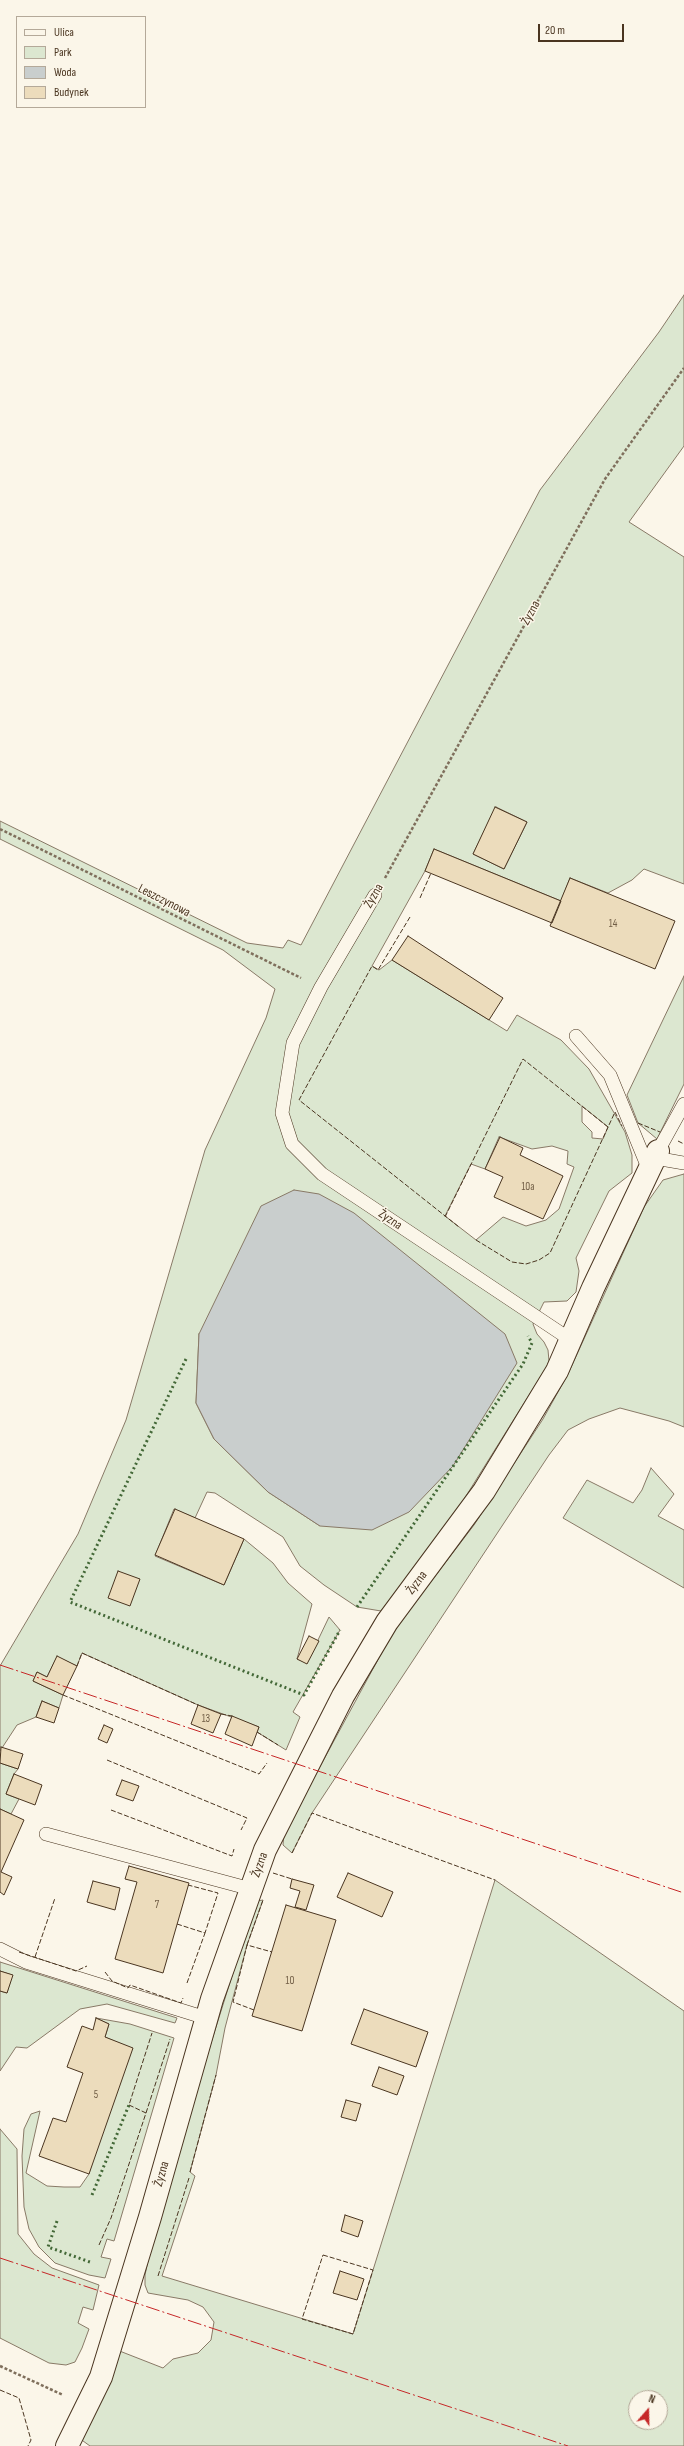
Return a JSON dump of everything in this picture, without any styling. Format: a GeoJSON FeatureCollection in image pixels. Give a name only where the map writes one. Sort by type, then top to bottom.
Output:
{"type":"FeatureCollection","features":[{"type":"Feature","properties":{"kind":"street","name":"Żyzna"},"geometry":{"type":"LineString","coordinates":[[69,2445],[101,2377],[150,2217],[206,2018],[265,1850],[343,1696],[387,1622],[484,1491],[558,1371],[593,1288],[654,1160]]}},
{"type":"Feature","properties":{"kind":"lane","name":"Żyzna"},"geometry":{"type":"LineString","coordinates":[[375,895],[321,987],[293,1043],[282,1113],[292,1144],[322,1174],[571,1340]]}},
{"type":"Feature","properties":{"kind":"lane"},"geometry":{"type":"LineString","coordinates":[[576,1036],[610,1075],[654,1160]]}},
{"type":"Feature","properties":{"kind":"lane"},"geometry":{"type":"LineString","coordinates":[[654,1160],[684,1104]]}},
{"type":"Feature","properties":{"kind":"lane"},"geometry":{"type":"LineString","coordinates":[[654,1160],[684,1163]]}},
{"type":"Feature","properties":{"kind":"lane"},"geometry":{"type":"LineString","coordinates":[[46,1834],[251,1889]]}},
{"type":"Feature","properties":{"kind":"lane"},"geometry":{"type":"LineString","coordinates":[[0,1949],[26,1962],[206,2018]]}},
{"type":"Feature","properties":{"kind":"path","name":"Żyzna"},"geometry":{"type":"LineString","coordinates":[[375,895],[605,479],[684,368]]}},
{"type":"Feature","properties":{"kind":"path","name":"Leszczynowa"},"geometry":{"type":"LineString","coordinates":[[0,830],[274,967],[321,987]]}},
{"type":"Feature","properties":{"kind":"path"},"geometry":{"type":"LineString","coordinates":[[0,2366],[86,2408]]}},
{"type":"Feature","properties":{"kind":"green space"},"geometry":{"type":"Polygon","coordinates":[[[684,295],[684,446],[629,522],[684,557],[684,884],[644,869],[632,880],[608,893],[570,878],[561,901],[434,849],[425,871],[372,966],[379,970],[392,960],[507,1031],[517,1015],[561,1040],[589,1069],[625,1132],[632,1155],[632,1173],[609,1191],[576,1258],[579,1271],[576,1292],[567,1301],[544,1302],[533,1324],[537,1334],[544,1342],[548,1350],[549,1361],[546,1368],[456,1512],[381,1611],[357,1607],[324,1585],[300,1566],[283,1537],[215,1493],[207,1492],[195,1518],[174,1509],[155,1556],[224,1585],[244,1539],[273,1563],[288,1583],[312,1604],[297,1659],[307,1663],[329,1617],[340,1630],[293,1712],[300,1717],[286,1750],[257,1732],[259,1727],[198,1705],[82,1653],[77,1666],[57,1657],[47,1677],[37,1672],[33,1681],[63,1695],[59,1708],[42,1701],[36,1717],[17,1725],[0,1751],[0,1666],[78,1534],[126,1420],[205,1150],[266,1018],[275,989],[223,950],[0,839],[0,821],[247,943],[283,948],[288,940],[301,945],[540,490],[659,332],[684,295]],[[496,807],[473,854],[504,869],[527,822],[496,807]],[[582,1106],[582,1122],[592,1132],[592,1138],[603,1139],[608,1127],[582,1106]],[[499,1137],[485,1169],[471,1164],[445,1216],[476,1240],[503,1217],[526,1226],[546,1220],[559,1209],[574,1167],[567,1164],[568,1151],[552,1146],[532,1149],[499,1137]],[[199,1334],[196,1403],[214,1439],[268,1492],[320,1526],[199,1334]]]}},
{"type":"Feature","properties":{"kind":"green space"},"geometry":{"type":"Polygon","coordinates":[[[684,976],[684,1084],[657,1139],[638,1123],[627,1095],[684,976]]]}},
{"type":"Feature","properties":{"kind":"green space"},"geometry":{"type":"Polygon","coordinates":[[[684,1174],[684,1427],[669,1421],[620,1408],[589,1419],[568,1430],[549,1455],[312,1813],[292,1853],[283,1845],[284,1833],[394,1630],[474,1525],[543,1419],[568,1374],[644,1207],[663,1180],[684,1174]]]}},
{"type":"Feature","properties":{"kind":"green space"},"geometry":{"type":"Polygon","coordinates":[[[651,1468],[674,1494],[658,1516],[684,1530],[684,1588],[563,1518],[587,1480],[633,1503],[642,1490],[651,1468]]]}},
{"type":"Feature","properties":{"kind":"green space"},"geometry":{"type":"Polygon","coordinates":[[[0,1763],[18,1769],[14,1774],[6,1794],[19,1799],[11,1814],[0,1809],[0,1763]]]}},
{"type":"Feature","properties":{"kind":"green space"},"geometry":{"type":"Polygon","coordinates":[[[495,1880],[684,2011],[684,2446],[90,2446],[79,2438],[117,2350],[163,2368],[173,2359],[198,2353],[211,2340],[214,2322],[203,2307],[188,2300],[148,2293],[145,2285],[145,2275],[150,2251],[194,2097],[254,1906],[257,1901],[263,1900],[247,1945],[225,2028],[216,2075],[190,2172],[195,2176],[162,2276],[353,2334],[495,1880]]]}},
{"type":"Feature","properties":{"kind":"green space"},"geometry":{"type":"Polygon","coordinates":[[[0,1962],[177,2018],[175,2023],[107,2004],[80,2009],[27,2048],[16,2047],[0,2071],[0,1991],[7,1993],[12,1975],[0,1971],[0,1962]]]}},
{"type":"Feature","properties":{"kind":"green space"},"geometry":{"type":"Polygon","coordinates":[[[96,2018],[130,2024],[174,2038],[114,2241],[107,2239],[101,2257],[111,2259],[105,2278],[89,2275],[55,2263],[39,2247],[29,2229],[24,2207],[22,2156],[24,2129],[31,2114],[40,2111],[26,2173],[47,2186],[64,2187],[80,2187],[89,2174],[121,2044],[105,2037],[109,2024],[96,2018]]]}},
{"type":"Feature","properties":{"kind":"green space"},"geometry":{"type":"Polygon","coordinates":[[[0,2129],[17,2149],[18,2234],[34,2254],[52,2268],[99,2285],[93,2310],[83,2307],[78,2323],[89,2329],[82,2348],[75,2362],[66,2365],[49,2363],[0,2338],[0,2129]]]}},
{"type":"Feature","properties":{"kind":"water"},"geometry":{"type":"Polygon","coordinates":[[[294,1190],[319,1194],[354,1213],[505,1334],[517,1363],[453,1466],[409,1512],[372,1530],[320,1526],[268,1492],[214,1439],[196,1403],[199,1334],[261,1206],[294,1190]]]}},
{"type":"Feature","properties":{"kind":"building"},"geometry":{"type":"Polygon","coordinates":[[[495,807],[527,822],[504,869],[473,854],[495,807]]]}},
{"type":"Feature","properties":{"kind":"building"},"geometry":{"type":"Polygon","coordinates":[[[434,849],[561,901],[552,923],[425,871],[434,849]]]}},
{"type":"Feature","properties":{"kind":"building"},"geometry":{"type":"Polygon","coordinates":[[[570,878],[675,921],[655,969],[550,926],[570,878]]]}},
{"type":"Feature","properties":{"kind":"building"},"geometry":{"type":"Polygon","coordinates":[[[408,936],[503,998],[489,1020],[392,960],[408,936]]]}},
{"type":"Feature","properties":{"kind":"building"},"geometry":{"type":"Polygon","coordinates":[[[500,1137],[523,1148],[520,1155],[563,1176],[543,1219],[494,1197],[503,1177],[485,1169],[500,1137]]]}},
{"type":"Feature","properties":{"kind":"building"},"geometry":{"type":"Polygon","coordinates":[[[175,1509],[244,1539],[224,1585],[155,1555],[175,1509]]]}},
{"type":"Feature","properties":{"kind":"building"},"geometry":{"type":"Polygon","coordinates":[[[118,1571],[140,1579],[130,1606],[108,1598],[118,1571]]]}},
{"type":"Feature","properties":{"kind":"building"},"geometry":{"type":"Polygon","coordinates":[[[309,1636],[319,1641],[307,1664],[297,1659],[309,1636]]]}},
{"type":"Feature","properties":{"kind":"building"},"geometry":{"type":"Polygon","coordinates":[[[57,1656],[77,1666],[63,1695],[33,1681],[37,1672],[47,1677],[57,1656]]]}},
{"type":"Feature","properties":{"kind":"building"},"geometry":{"type":"Polygon","coordinates":[[[42,1701],[59,1708],[54,1723],[36,1717],[42,1701]]]}},
{"type":"Feature","properties":{"kind":"building"},"geometry":{"type":"Polygon","coordinates":[[[198,1705],[221,1714],[213,1733],[191,1724],[198,1705]]]}},
{"type":"Feature","properties":{"kind":"building"},"geometry":{"type":"Polygon","coordinates":[[[232,1716],[259,1727],[252,1746],[225,1734],[232,1716]]]}},
{"type":"Feature","properties":{"kind":"building"},"geometry":{"type":"Polygon","coordinates":[[[104,1725],[113,1729],[107,1743],[98,1739],[104,1725]]]}},
{"type":"Feature","properties":{"kind":"building"},"geometry":{"type":"Polygon","coordinates":[[[1,1747],[23,1754],[18,1769],[0,1763],[1,1747]]]}},
{"type":"Feature","properties":{"kind":"building"},"geometry":{"type":"Polygon","coordinates":[[[14,1774],[42,1785],[35,1805],[6,1794],[14,1774]]]}},
{"type":"Feature","properties":{"kind":"building"},"geometry":{"type":"Polygon","coordinates":[[[122,1780],[139,1786],[133,1801],[116,1795],[122,1780]]]}},
{"type":"Feature","properties":{"kind":"building"},"geometry":{"type":"Polygon","coordinates":[[[0,1809],[24,1820],[1,1872],[12,1877],[4,1895],[0,1892],[0,1809]]]}},
{"type":"Feature","properties":{"kind":"building"},"geometry":{"type":"Polygon","coordinates":[[[129,1866],[189,1883],[163,1973],[115,1959],[137,1882],[125,1879],[129,1866]]]}},
{"type":"Feature","properties":{"kind":"building"},"geometry":{"type":"Polygon","coordinates":[[[348,1873],[393,1892],[382,1917],[337,1897],[348,1873]]]}},
{"type":"Feature","properties":{"kind":"building"},"geometry":{"type":"Polygon","coordinates":[[[292,1879],[314,1885],[306,1910],[295,1907],[300,1891],[290,1888],[292,1879]]]}},
{"type":"Feature","properties":{"kind":"building"},"geometry":{"type":"Polygon","coordinates":[[[93,1881],[120,1888],[115,1910],[87,1902],[93,1881]]]}},
{"type":"Feature","properties":{"kind":"building"},"geometry":{"type":"Polygon","coordinates":[[[286,1905],[336,1920],[302,2031],[252,2016],[286,1905]]]}},
{"type":"Feature","properties":{"kind":"building"},"geometry":{"type":"Polygon","coordinates":[[[0,1971],[13,1975],[7,1993],[0,1991],[0,1971]]]}},
{"type":"Feature","properties":{"kind":"building"},"geometry":{"type":"Polygon","coordinates":[[[364,2009],[428,2032],[416,2067],[351,2044],[364,2009]]]}},
{"type":"Feature","properties":{"kind":"building"},"geometry":{"type":"Polygon","coordinates":[[[96,2018],[109,2024],[105,2037],[133,2048],[89,2174],[39,2156],[53,2118],[66,2122],[83,2073],[67,2067],[82,2026],[93,2030],[96,2018]]]}},
{"type":"Feature","properties":{"kind":"building"},"geometry":{"type":"Polygon","coordinates":[[[379,2067],[404,2076],[397,2095],[372,2086],[379,2067]]]}},
{"type":"Feature","properties":{"kind":"building"},"geometry":{"type":"Polygon","coordinates":[[[346,2100],[361,2104],[356,2121],[341,2117],[346,2100]]]}},
{"type":"Feature","properties":{"kind":"building"},"geometry":{"type":"Polygon","coordinates":[[[345,2215],[363,2221],[358,2237],[341,2231],[345,2215]]]}},
{"type":"Feature","properties":{"kind":"building"},"geometry":{"type":"Polygon","coordinates":[[[340,2271],[364,2279],[357,2300],[333,2293],[340,2271]]]}},
{"type":"Feature","properties":{"kind":"hedge"},"geometry":{"type":"LineString","coordinates":[[357,1607],[523,1364],[532,1343],[528,1336]]}},
{"type":"Feature","properties":{"kind":"hedge"},"geometry":{"type":"LineString","coordinates":[[186,1359],[70,1602],[304,1695],[340,1630]]}},
{"type":"Feature","properties":{"kind":"hedge"},"geometry":{"type":"LineString","coordinates":[[92,2195],[129,2105]]}},
{"type":"Feature","properties":{"kind":"hedge"},"geometry":{"type":"LineString","coordinates":[[57,2221],[48,2247],[90,2262]]}},
{"type":"Feature","properties":{"kind":"fence"},"geometry":{"type":"LineString","coordinates":[[420,898],[431,873]]}},
{"type":"Feature","properties":{"kind":"fence"},"geometry":{"type":"LineString","coordinates":[[410,917],[378,970],[372,966],[299,1100],[459,1227]]}},
{"type":"Feature","properties":{"kind":"fence"},"geometry":{"type":"LineString","coordinates":[[445,1217],[523,1059],[608,1127]]}},
{"type":"Feature","properties":{"kind":"fence"},"geometry":{"type":"LineString","coordinates":[[476,1240],[512,1262],[526,1264],[539,1260],[550,1253],[615,1112],[622,1126]]}},
{"type":"Feature","properties":{"kind":"fence"},"geometry":{"type":"LineString","coordinates":[[638,1123],[660,1132]]}},
{"type":"Feature","properties":{"kind":"fence"},"geometry":{"type":"LineString","coordinates":[[678,1141],[684,1144]]}},
{"type":"Feature","properties":{"kind":"fence"},"geometry":{"type":"LineString","coordinates":[[77,1666],[82,1653],[198,1705]]}},
{"type":"Feature","properties":{"kind":"fence"},"geometry":{"type":"LineString","coordinates":[[63,1695],[259,1774],[267,1763]]}},
{"type":"Feature","properties":{"kind":"fence"},"geometry":{"type":"LineString","coordinates":[[221,1714],[232,1716]]}},
{"type":"Feature","properties":{"kind":"fence"},"geometry":{"type":"LineString","coordinates":[[257,1732],[278,1745]]}},
{"type":"Feature","properties":{"kind":"fence"},"geometry":{"type":"LineString","coordinates":[[107,1760],[247,1818],[241,1830]]}},
{"type":"Feature","properties":{"kind":"fence"},"geometry":{"type":"LineString","coordinates":[[111,1810],[232,1856],[234,1849]]}},
{"type":"Feature","properties":{"kind":"fence"},"geometry":{"type":"LineString","coordinates":[[292,1853],[312,1813],[495,1880]]}},
{"type":"Feature","properties":{"kind":"fence"},"geometry":{"type":"LineString","coordinates":[[273,1873],[292,1879]]}},
{"type":"Feature","properties":{"kind":"fence"},"geometry":{"type":"LineString","coordinates":[[177,1924],[205,1933],[218,1893],[188,1885]]}},
{"type":"Feature","properties":{"kind":"fence"},"geometry":{"type":"LineString","coordinates":[[35,1957],[55,1898]]}},
{"type":"Feature","properties":{"kind":"fence"},"geometry":{"type":"LineString","coordinates":[[247,1945],[263,1900]]}},
{"type":"Feature","properties":{"kind":"fence"},"geometry":{"type":"LineString","coordinates":[[187,1983],[205,1933]]}},
{"type":"Feature","properties":{"kind":"fence"},"geometry":{"type":"LineString","coordinates":[[254,2010],[233,2002],[247,1945],[272,1952]]}},
{"type":"Feature","properties":{"kind":"fence"},"geometry":{"type":"LineString","coordinates":[[19,1952],[76,1971],[87,1966]]}},
{"type":"Feature","properties":{"kind":"fence"},"geometry":{"type":"LineString","coordinates":[[105,1972],[112,1981],[128,1988],[130,1985],[181,2003],[183,1998]]}},
{"type":"Feature","properties":{"kind":"fence"},"geometry":{"type":"LineString","coordinates":[[99,2245],[111,2218],[146,2113],[129,2105],[152,2033]]}},
{"type":"Feature","properties":{"kind":"fence"},"geometry":{"type":"LineString","coordinates":[[146,2113],[170,2039]]}},
{"type":"Feature","properties":{"kind":"fence"},"geometry":{"type":"LineString","coordinates":[[190,2172],[216,2075]]}},
{"type":"Feature","properties":{"kind":"fence"},"geometry":{"type":"LineString","coordinates":[[158,2276],[189,2178]]}},
{"type":"Feature","properties":{"kind":"fence"},"geometry":{"type":"LineString","coordinates":[[323,2255],[373,2270],[353,2334],[302,2319],[323,2255]]}},
{"type":"Feature","properties":{"kind":"fence"},"geometry":{"type":"LineString","coordinates":[[0,2390],[19,2398],[31,2440],[28,2446]]}},
{"type":"Feature","properties":{"kind":"power"},"geometry":{"type":"LineString","coordinates":[[0,1665],[684,1893]]}},
{"type":"Feature","properties":{"kind":"power"},"geometry":{"type":"LineString","coordinates":[[0,2258],[568,2446]]}}]}
